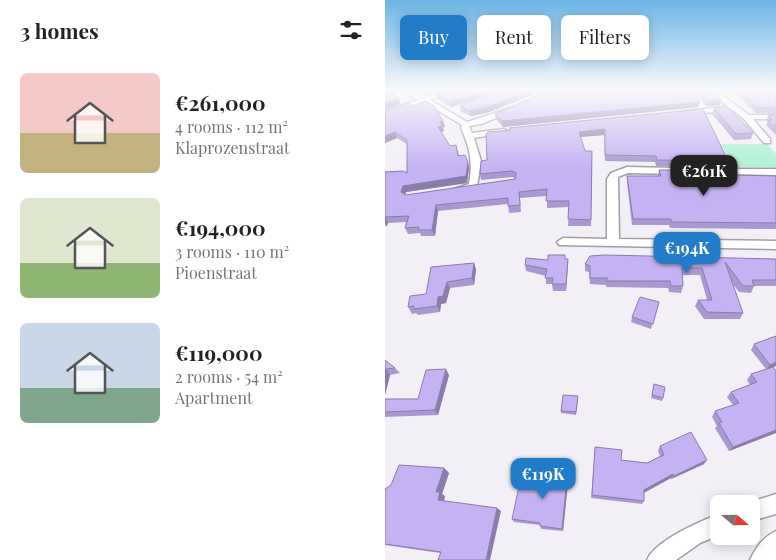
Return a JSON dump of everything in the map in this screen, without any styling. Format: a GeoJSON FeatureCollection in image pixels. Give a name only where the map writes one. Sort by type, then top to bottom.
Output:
{"type":"FeatureCollection","features":[{"type":"Feature","properties":{"kind":"street"},"geometry":{"type":"LineString","coordinates":[[449,190],[467,189],[479,184],[478,156],[465,128],[466,124],[458,116]]}},
{"type":"Feature","properties":{"kind":"street"},"geometry":{"type":"LineString","coordinates":[[466,124],[478,122],[492,116]]}},
{"type":"Feature","properties":{"kind":"street"},"geometry":{"type":"LineString","coordinates":[[744,116],[767,141]]}},
{"type":"Feature","properties":{"kind":"street"},"geometry":{"type":"LineString","coordinates":[[747,118],[774,116]]}},
{"type":"Feature","properties":{"kind":"street"},"geometry":{"type":"LineString","coordinates":[[478,122],[489,132]]}},
{"type":"Feature","properties":{"kind":"street"},"geometry":{"type":"LineString","coordinates":[[470,136],[515,130]]}},
{"type":"Feature","properties":{"kind":"street"},"geometry":{"type":"LineString","coordinates":[[613,243],[612,178],[614,174],[627,170],[687,171]]}},
{"type":"Feature","properties":{"kind":"street"},"geometry":{"type":"LineString","coordinates":[[707,172],[776,172]]}},
{"type":"Feature","properties":{"kind":"street"},"geometry":{"type":"LineString","coordinates":[[563,242],[776,245]]}},
{"type":"Feature","properties":{"kind":"street"},"geometry":{"type":"LineString","coordinates":[[760,508],[776,504]]}},
{"type":"Feature","properties":{"kind":"street"},"geometry":{"type":"LineString","coordinates":[[658,560],[693,536],[710,528]]}},
{"type":"Feature","properties":{"kind":"street"},"geometry":{"type":"LineString","coordinates":[[764,560],[776,545]]}},
{"type":"Feature","properties":{"kind":"green space"},"geometry":{"type":"Polygon","coordinates":[[[721,144],[767,144],[776,154],[776,167],[733,167],[721,144]]]}},
{"type":"Feature","properties":{"kind":"building"},"geometry":{"type":"Polygon","coordinates":[[[385,116],[440,116],[443,121],[440,122],[442,126],[438,127],[450,146],[456,145],[458,156],[465,155],[468,162],[466,176],[403,186],[401,192],[406,195],[515,179],[516,173],[512,171],[480,174],[481,161],[487,160],[486,134],[488,132],[511,130],[509,128],[630,116],[706,116],[728,161],[657,160],[656,156],[605,155],[605,129],[579,132],[585,151],[592,151],[591,220],[568,219],[569,201],[546,201],[547,189],[519,192],[520,205],[508,206],[508,198],[436,205],[432,230],[418,230],[419,227],[405,228],[409,216],[385,217],[385,172],[403,171],[407,173],[407,140],[395,132],[385,136],[385,116]]]}},
{"type":"Feature","properties":{"kind":"building"},"geometry":{"type":"Polygon","coordinates":[[[497,116],[553,116],[502,121],[497,116]]]}},
{"type":"Feature","properties":{"kind":"building"},"geometry":{"type":"Polygon","coordinates":[[[721,116],[737,116],[753,133],[736,134],[721,116]]]}},
{"type":"Feature","properties":{"kind":"building"},"geometry":{"type":"Polygon","coordinates":[[[768,116],[776,116],[776,127],[768,120],[773,120],[768,116]]]}},
{"type":"Feature","properties":{"kind":"building"},"geometry":{"type":"Polygon","coordinates":[[[659,170],[733,170],[735,175],[776,176],[776,223],[672,222],[671,219],[633,219],[627,176],[661,176],[659,170]]]}},
{"type":"Feature","properties":{"kind":"building"},"geometry":{"type":"Polygon","coordinates":[[[548,255],[565,255],[565,259],[568,259],[566,284],[552,284],[553,278],[545,278],[547,269],[525,265],[526,258],[548,260],[548,255]]]}},
{"type":"Feature","properties":{"kind":"building"},"geometry":{"type":"Polygon","coordinates":[[[590,256],[776,259],[776,280],[752,280],[754,286],[743,286],[725,262],[743,313],[707,312],[698,300],[712,300],[702,268],[682,268],[683,286],[671,286],[670,281],[606,281],[608,278],[590,278],[590,266],[585,264],[590,256]]]}},
{"type":"Feature","properties":{"kind":"building"},"geometry":{"type":"Polygon","coordinates":[[[474,263],[472,278],[447,282],[443,296],[438,297],[437,306],[414,309],[414,306],[408,307],[410,296],[426,294],[431,267],[474,263]]]}},
{"type":"Feature","properties":{"kind":"building"},"geometry":{"type":"Polygon","coordinates":[[[640,297],[659,302],[653,324],[632,317],[640,297]]]}},
{"type":"Feature","properties":{"kind":"building"},"geometry":{"type":"Polygon","coordinates":[[[776,336],[776,362],[770,365],[754,344],[776,336]]]}},
{"type":"Feature","properties":{"kind":"building"},"geometry":{"type":"Polygon","coordinates":[[[385,360],[395,368],[386,369],[385,372],[385,360]]]}},
{"type":"Feature","properties":{"kind":"building"},"geometry":{"type":"Polygon","coordinates":[[[773,367],[776,371],[776,430],[733,447],[719,423],[722,422],[715,411],[739,403],[731,392],[757,382],[751,374],[773,367]]]}},
{"type":"Feature","properties":{"kind":"building"},"geometry":{"type":"Polygon","coordinates":[[[446,369],[435,410],[385,412],[385,399],[418,399],[426,370],[446,369]]]}},
{"type":"Feature","properties":{"kind":"building"},"geometry":{"type":"Polygon","coordinates":[[[654,384],[665,387],[663,398],[652,395],[654,384]]]}},
{"type":"Feature","properties":{"kind":"building"},"geometry":{"type":"Polygon","coordinates":[[[563,395],[578,396],[576,412],[561,411],[563,395]]]}},
{"type":"Feature","properties":{"kind":"building"},"geometry":{"type":"Polygon","coordinates":[[[691,432],[707,460],[674,476],[673,474],[644,490],[644,501],[592,495],[595,447],[622,450],[621,460],[647,463],[664,455],[660,446],[691,432]]]}},
{"type":"Feature","properties":{"kind":"building"},"geometry":{"type":"Polygon","coordinates":[[[399,465],[444,468],[436,492],[440,492],[438,500],[497,508],[486,560],[438,560],[441,552],[385,544],[385,489],[391,485],[399,465]]]}},
{"type":"Feature","properties":{"kind":"building"},"geometry":{"type":"Polygon","coordinates":[[[550,467],[568,469],[562,529],[540,526],[540,523],[512,519],[520,482],[534,484],[536,476],[548,478],[550,467]]]}}]}
